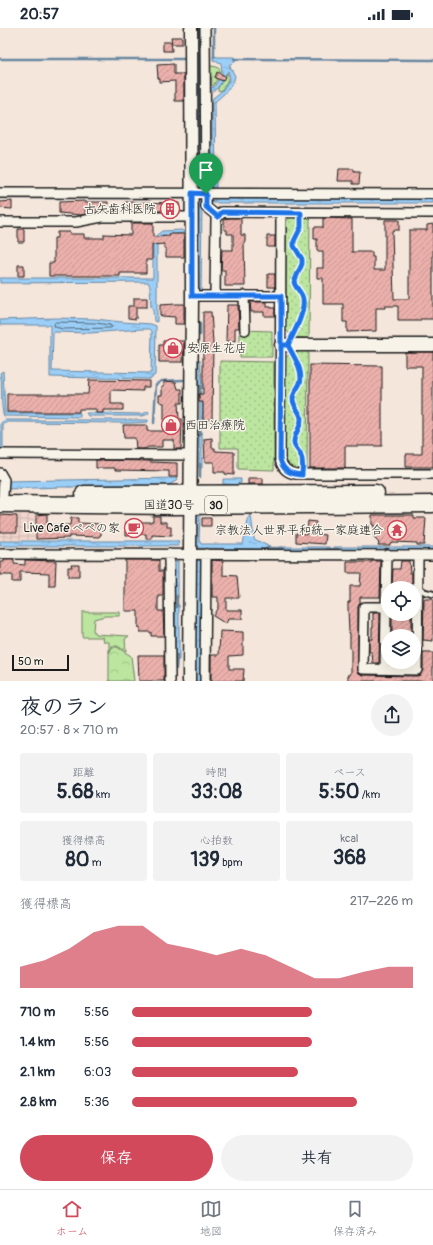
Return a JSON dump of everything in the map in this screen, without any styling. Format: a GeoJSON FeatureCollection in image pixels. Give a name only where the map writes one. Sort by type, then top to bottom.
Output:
{"type":"FeatureCollection","features":[{"type":"Feature","properties":{"kind":"highway","name":"国道30号"},"geometry":{"type":"LineString","coordinates":[[2,489],[191,499],[433,504]]}},
{"type":"Feature","properties":{"kind":"highway","name":"国道30号"},"geometry":{"type":"LineString","coordinates":[[191,499],[433,493]]}},
{"type":"Feature","properties":{"kind":"street"},"geometry":{"type":"LineString","coordinates":[[191,28],[199,71]]}},
{"type":"Feature","properties":{"kind":"street"},"geometry":{"type":"LineString","coordinates":[[189,681],[191,455],[197,296],[191,217],[199,193],[199,71],[205,28]]}},
{"type":"Feature","properties":{"kind":"street"},"geometry":{"type":"LineString","coordinates":[[0,193],[433,194]]}},
{"type":"Feature","properties":{"kind":"street"},"geometry":{"type":"LineString","coordinates":[[199,193],[206,207],[218,217]]}},
{"type":"Feature","properties":{"kind":"street"},"geometry":{"type":"LineString","coordinates":[[215,296],[216,219],[222,212],[433,213]]}},
{"type":"Feature","properties":{"kind":"street"},"geometry":{"type":"LineString","coordinates":[[281,213],[281,296],[285,345],[280,459],[282,465],[290,474],[302,475],[433,474]]}},
{"type":"Feature","properties":{"kind":"street"},"geometry":{"type":"LineString","coordinates":[[0,222],[76,222],[102,217],[191,217]]}},
{"type":"Feature","properties":{"kind":"street"},"geometry":{"type":"LineString","coordinates":[[244,295],[245,330]]}},
{"type":"Feature","properties":{"kind":"street"},"geometry":{"type":"LineString","coordinates":[[197,296],[281,296]]}},
{"type":"Feature","properties":{"kind":"street"},"geometry":{"type":"LineString","coordinates":[[285,345],[433,345]]}},
{"type":"Feature","properties":{"kind":"street"},"geometry":{"type":"LineString","coordinates":[[0,454],[191,455]]}},
{"type":"Feature","properties":{"kind":"street"},"geometry":{"type":"LineString","coordinates":[[0,554],[433,554]]}},
{"type":"Feature","properties":{"kind":"street"},"geometry":{"type":"LineString","coordinates":[[169,554],[170,681]]}},
{"type":"Feature","properties":{"kind":"street"},"geometry":{"type":"LineString","coordinates":[[205,681],[206,554]]}},
{"type":"Feature","properties":{"kind":"street"},"geometry":{"type":"LineString","coordinates":[[386,554],[386,581]]}},
{"type":"Feature","properties":{"kind":"street"},"geometry":{"type":"LineString","coordinates":[[418,555],[418,581]]}},
{"type":"Feature","properties":{"kind":"street"},"geometry":{"type":"LineString","coordinates":[[381,607],[364,607],[364,669],[381,669]]}},
{"type":"Feature","properties":{"kind":"street"},"geometry":{"type":"LineString","coordinates":[[385,669],[417,669]]}},
{"type":"Feature","properties":{"kind":"lane"},"geometry":{"type":"LineString","coordinates":[[421,589],[433,594]]}},
{"type":"Feature","properties":{"kind":"path"},"geometry":{"type":"LineString","coordinates":[[301,213],[301,227],[294,241],[294,246],[302,259],[302,264],[294,282],[302,296],[303,308],[285,345],[300,370],[301,379],[293,396],[294,403],[301,420],[293,441],[294,446],[301,456],[303,465],[302,475]]}},
{"type":"Feature","properties":{"kind":"shaded area"},"geometry":{"type":"Polygon","coordinates":[[[0,514],[35,514],[35,540],[0,540],[0,514]]]}},
{"type":"Feature","properties":{"kind":"green space"},"geometry":{"type":"Polygon","coordinates":[[[211,66],[217,67],[220,70],[220,74],[213,86],[211,85],[212,81],[209,70],[211,66]]]}},
{"type":"Feature","properties":{"kind":"green space"},"geometry":{"type":"Polygon","coordinates":[[[227,73],[227,82],[222,90],[219,91],[218,88],[227,73]]]}},
{"type":"Feature","properties":{"kind":"green space"},"geometry":{"type":"Polygon","coordinates":[[[291,216],[310,216],[309,338],[293,337],[285,329],[284,224],[291,216]]]}},
{"type":"Feature","properties":{"kind":"green space"},"geometry":{"type":"Polygon","coordinates":[[[240,330],[272,331],[272,357],[240,357],[240,330]]]}},
{"type":"Feature","properties":{"kind":"green space"},"geometry":{"type":"Polygon","coordinates":[[[293,350],[308,350],[307,472],[292,472],[284,462],[285,359],[293,350]]]}},
{"type":"Feature","properties":{"kind":"green space"},"geometry":{"type":"Polygon","coordinates":[[[220,361],[274,362],[274,470],[238,469],[238,448],[220,448],[220,361]]]}},
{"type":"Feature","properties":{"kind":"green space"},"geometry":{"type":"Polygon","coordinates":[[[82,612],[119,612],[119,616],[105,616],[94,619],[93,630],[95,634],[129,636],[125,639],[126,651],[117,646],[112,646],[109,653],[109,642],[104,642],[103,637],[82,637],[82,612]]]}},
{"type":"Feature","properties":{"kind":"green space"},"geometry":{"type":"Polygon","coordinates":[[[112,647],[117,647],[131,656],[134,681],[109,681],[109,654],[112,647]]]}},
{"type":"Feature","properties":{"kind":"water"},"geometry":{"type":"Polygon","coordinates":[[[213,56],[234,57],[236,59],[229,65],[235,76],[234,80],[227,90],[215,102],[216,191],[212,187],[212,102],[213,98],[222,91],[230,78],[228,71],[218,87],[215,90],[208,92],[208,89],[214,87],[222,74],[221,63],[213,60],[213,56]]]}},
{"type":"Feature","properties":{"kind":"water"},"geometry":{"type":"Polygon","coordinates":[[[199,197],[202,197],[201,293],[198,293],[199,197]]]}},
{"type":"Feature","properties":{"kind":"water"},"geometry":{"type":"Polygon","coordinates":[[[214,197],[433,198],[433,203],[210,203],[209,202],[214,201],[214,197]]]}},
{"type":"Feature","properties":{"kind":"water"},"geometry":{"type":"Polygon","coordinates":[[[182,230],[185,233],[162,235],[157,239],[157,322],[154,321],[153,310],[151,307],[150,286],[148,282],[0,283],[0,278],[153,278],[153,238],[162,231],[182,230]]]}},
{"type":"Feature","properties":{"kind":"water"},"geometry":{"type":"Polygon","coordinates":[[[55,318],[95,319],[151,324],[156,326],[155,375],[149,379],[50,377],[50,325],[0,325],[0,320],[55,318]],[[150,329],[90,333],[55,332],[53,333],[52,371],[151,373],[152,331],[150,329]]]}},
{"type":"Feature","properties":{"kind":"water"},"geometry":{"type":"Polygon","coordinates":[[[198,360],[200,360],[202,389],[199,388],[198,360]]]}},
{"type":"Feature","properties":{"kind":"water"},"geometry":{"type":"Polygon","coordinates":[[[3,371],[5,413],[80,413],[80,417],[4,416],[0,373],[3,371]]]}},
{"type":"Feature","properties":{"kind":"water"},"geometry":{"type":"Polygon","coordinates":[[[203,398],[202,427],[200,427],[200,402],[203,398]]]}},
{"type":"Feature","properties":{"kind":"water"},"geometry":{"type":"Polygon","coordinates":[[[148,411],[149,413],[142,416],[88,416],[86,413],[143,414],[148,411]]]}},
{"type":"Feature","properties":{"kind":"water"},"geometry":{"type":"Polygon","coordinates":[[[5,420],[148,420],[148,422],[7,422],[3,425],[2,449],[1,423],[5,420]]]}},
{"type":"Feature","properties":{"kind":"water"},"geometry":{"type":"Polygon","coordinates":[[[199,433],[202,433],[202,468],[199,468],[199,433]]]}},
{"type":"Feature","properties":{"kind":"water"},"geometry":{"type":"Polygon","coordinates":[[[177,478],[178,480],[163,488],[62,487],[6,489],[6,481],[177,478]]]}},
{"type":"Feature","properties":{"kind":"water"},"geometry":{"type":"Polygon","coordinates":[[[223,479],[241,479],[241,483],[238,483],[238,485],[223,484],[223,479]]]}},
{"type":"Feature","properties":{"kind":"water"},"geometry":{"type":"Polygon","coordinates":[[[197,514],[200,515],[199,540],[201,544],[243,544],[249,516],[251,515],[254,539],[270,547],[270,549],[196,548],[197,514]]]}},
{"type":"Feature","properties":{"kind":"water"},"geometry":{"type":"Polygon","coordinates":[[[0,541],[178,541],[179,546],[0,546],[0,541]]]}},
{"type":"Feature","properties":{"kind":"water"},"geometry":{"type":"Polygon","coordinates":[[[279,547],[330,547],[330,549],[279,550],[279,547]]]}},
{"type":"Feature","properties":{"kind":"water"},"geometry":{"type":"Polygon","coordinates":[[[334,547],[433,547],[433,550],[336,550],[334,547]]]}},
{"type":"Feature","properties":{"kind":"water"},"geometry":{"type":"Polygon","coordinates":[[[195,560],[201,561],[202,681],[195,681],[195,560]]]}},
{"type":"Feature","properties":{"kind":"water"},"geometry":{"type":"Polygon","coordinates":[[[175,561],[178,561],[178,598],[174,598],[175,561]]]}},
{"type":"Feature","properties":{"kind":"water"},"geometry":{"type":"Polygon","coordinates":[[[175,605],[179,605],[179,660],[175,660],[175,605]]]}},
{"type":"Feature","properties":{"kind":"building"},"geometry":{"type":"Polygon","coordinates":[[[171,37],[182,37],[182,44],[172,44],[171,37]]]}},
{"type":"Feature","properties":{"kind":"building"},"geometry":{"type":"Polygon","coordinates":[[[163,42],[171,42],[172,51],[163,51],[163,42]]]}},
{"type":"Feature","properties":{"kind":"building"},"geometry":{"type":"Polygon","coordinates":[[[174,64],[174,74],[184,74],[184,101],[175,101],[175,81],[159,82],[157,65],[174,64]]]}},
{"type":"Feature","properties":{"kind":"building"},"geometry":{"type":"Polygon","coordinates":[[[217,72],[225,76],[223,81],[215,78],[217,72]]]}},
{"type":"Feature","properties":{"kind":"building"},"geometry":{"type":"Polygon","coordinates":[[[339,169],[354,169],[354,172],[360,172],[359,184],[353,184],[353,181],[338,181],[339,169]]]}},
{"type":"Feature","properties":{"kind":"building"},"geometry":{"type":"Polygon","coordinates":[[[12,201],[12,209],[0,208],[0,202],[12,201]]]}},
{"type":"Feature","properties":{"kind":"building"},"geometry":{"type":"Polygon","coordinates":[[[59,202],[108,202],[108,210],[85,210],[85,214],[81,215],[59,213],[59,202]]]}},
{"type":"Feature","properties":{"kind":"building"},"geometry":{"type":"Polygon","coordinates":[[[125,202],[179,203],[180,211],[125,211],[125,202]]]}},
{"type":"Feature","properties":{"kind":"building"},"geometry":{"type":"Polygon","coordinates":[[[241,218],[241,235],[245,235],[245,286],[225,286],[225,270],[221,270],[222,250],[233,250],[233,234],[227,234],[227,230],[224,230],[224,219],[241,218]]]}},
{"type":"Feature","properties":{"kind":"building"},"geometry":{"type":"Polygon","coordinates":[[[323,218],[352,219],[352,252],[372,252],[372,257],[374,257],[374,270],[385,270],[385,220],[399,220],[399,230],[392,231],[394,299],[409,299],[409,230],[427,230],[427,225],[433,224],[433,319],[420,319],[420,321],[398,321],[398,306],[385,306],[385,308],[376,308],[376,331],[347,332],[347,322],[343,322],[343,304],[323,304],[323,278],[317,278],[317,268],[323,268],[323,251],[317,251],[317,239],[314,239],[314,227],[323,227],[323,218]]]}},
{"type":"Feature","properties":{"kind":"building"},"geometry":{"type":"Polygon","coordinates":[[[131,223],[153,223],[153,237],[170,236],[169,234],[184,234],[184,257],[166,257],[166,248],[164,248],[164,244],[152,245],[152,260],[146,260],[146,273],[120,273],[120,276],[49,276],[49,263],[54,263],[54,238],[57,238],[57,232],[84,234],[84,238],[104,238],[104,234],[131,235],[131,223]]]}},
{"type":"Feature","properties":{"kind":"building"},"geometry":{"type":"Polygon","coordinates":[[[18,229],[24,229],[24,242],[18,242],[18,229]]]}},
{"type":"Feature","properties":{"kind":"building"},"geometry":{"type":"Polygon","coordinates":[[[267,236],[275,236],[275,247],[267,247],[267,236]]]}},
{"type":"Feature","properties":{"kind":"building"},"geometry":{"type":"Polygon","coordinates":[[[18,265],[24,265],[24,276],[18,276],[18,265]]]}},
{"type":"Feature","properties":{"kind":"building"},"geometry":{"type":"Polygon","coordinates":[[[268,274],[275,274],[275,287],[268,287],[268,274]]]}},
{"type":"Feature","properties":{"kind":"building"},"geometry":{"type":"Polygon","coordinates":[[[134,298],[147,298],[147,307],[136,307],[136,319],[128,318],[128,306],[134,306],[134,298]]]}},
{"type":"Feature","properties":{"kind":"building"},"geometry":{"type":"Polygon","coordinates":[[[250,302],[267,302],[267,307],[275,308],[275,316],[264,316],[264,312],[251,312],[250,302]]]}},
{"type":"Feature","properties":{"kind":"building"},"geometry":{"type":"Polygon","coordinates":[[[184,304],[184,324],[175,324],[175,317],[160,315],[160,305],[184,304]]]}},
{"type":"Feature","properties":{"kind":"building"},"geometry":{"type":"Polygon","coordinates":[[[227,305],[238,305],[239,328],[235,328],[235,341],[226,341],[227,305]]]}},
{"type":"Feature","properties":{"kind":"building"},"geometry":{"type":"Polygon","coordinates":[[[203,312],[211,312],[213,343],[212,420],[203,420],[203,402],[199,402],[199,394],[203,394],[203,312]]]}},
{"type":"Feature","properties":{"kind":"building","name":"安原生花店"},"geometry":{"type":"Polygon","coordinates":[[[163,341],[184,341],[183,362],[159,362],[159,345],[163,345],[163,341]]]}},
{"type":"Feature","properties":{"kind":"building"},"geometry":{"type":"Polygon","coordinates":[[[405,352],[433,352],[433,467],[406,467],[406,454],[422,454],[422,366],[405,366],[405,352]]]}},
{"type":"Feature","properties":{"kind":"building"},"geometry":{"type":"Polygon","coordinates":[[[310,365],[382,366],[382,446],[345,446],[345,468],[310,468],[310,365]]]}},
{"type":"Feature","properties":{"kind":"building"},"geometry":{"type":"Polygon","coordinates":[[[89,380],[149,381],[149,387],[143,387],[143,391],[111,390],[111,404],[123,404],[123,410],[103,410],[103,413],[96,413],[96,409],[79,409],[79,412],[7,412],[7,394],[88,394],[89,380]]]}},
{"type":"Feature","properties":{"kind":"building"},"geometry":{"type":"Polygon","coordinates":[[[164,381],[176,382],[178,389],[182,389],[182,403],[178,403],[179,419],[182,419],[181,449],[174,449],[174,440],[162,440],[162,447],[136,449],[135,438],[124,438],[123,425],[147,425],[147,431],[164,431],[164,403],[159,401],[159,395],[162,395],[162,386],[164,386],[164,381]]]}},
{"type":"Feature","properties":{"kind":"building"},"geometry":{"type":"Polygon","coordinates":[[[212,438],[212,448],[215,448],[215,451],[234,452],[234,475],[225,474],[225,472],[214,472],[214,462],[205,462],[204,439],[212,438]]]}},
{"type":"Feature","properties":{"kind":"building"},"geometry":{"type":"Polygon","coordinates":[[[96,460],[177,463],[177,477],[169,477],[169,471],[115,470],[115,468],[96,468],[96,460]]]}},
{"type":"Feature","properties":{"kind":"building"},"geometry":{"type":"Polygon","coordinates":[[[248,478],[263,478],[263,484],[248,484],[248,478]]]}},
{"type":"Feature","properties":{"kind":"building"},"geometry":{"type":"Polygon","coordinates":[[[47,514],[47,525],[70,525],[71,518],[78,518],[78,523],[101,524],[101,535],[100,537],[69,536],[69,538],[36,539],[36,515],[47,514]]]}},
{"type":"Feature","properties":{"kind":"building"},"geometry":{"type":"Polygon","coordinates":[[[0,515],[17,516],[17,532],[0,532],[0,515]]]}},
{"type":"Feature","properties":{"kind":"building","name":"宗教法人世界平和統一家庭連合"},"geometry":{"type":"Polygon","coordinates":[[[372,515],[414,515],[414,518],[426,518],[424,545],[417,545],[417,543],[393,542],[390,543],[390,545],[378,545],[379,543],[374,538],[372,515]]]}},
{"type":"Feature","properties":{"kind":"building"},"geometry":{"type":"Polygon","coordinates":[[[153,516],[160,516],[160,522],[167,522],[167,527],[171,527],[171,536],[152,535],[152,539],[146,539],[146,534],[126,535],[126,522],[151,522],[153,521],[153,516]]]}},
{"type":"Feature","properties":{"kind":"building"},"geometry":{"type":"Polygon","coordinates":[[[202,518],[211,518],[211,526],[202,526],[202,518]]]}},
{"type":"Feature","properties":{"kind":"building"},"geometry":{"type":"Polygon","coordinates":[[[308,521],[316,522],[315,534],[326,535],[325,544],[296,542],[296,533],[307,534],[308,521]]]}},
{"type":"Feature","properties":{"kind":"building"},"geometry":{"type":"Polygon","coordinates":[[[4,560],[14,560],[14,564],[25,565],[25,560],[56,561],[55,586],[49,586],[49,573],[20,572],[20,582],[12,582],[12,575],[0,575],[0,562],[4,562],[4,560]]]}},
{"type":"Feature","properties":{"kind":"building"},"geometry":{"type":"Polygon","coordinates":[[[125,560],[159,560],[159,571],[163,571],[163,596],[159,596],[158,598],[158,611],[163,611],[164,636],[151,636],[151,632],[140,632],[140,627],[138,628],[138,611],[125,611],[125,560]]]}},
{"type":"Feature","properties":{"kind":"building"},"geometry":{"type":"Polygon","coordinates":[[[213,560],[223,561],[223,575],[237,576],[239,598],[226,598],[226,610],[242,610],[242,619],[228,619],[226,624],[213,616],[218,607],[218,597],[212,597],[213,560]]]}},
{"type":"Feature","properties":{"kind":"building"},"geometry":{"type":"Polygon","coordinates":[[[381,561],[380,597],[360,597],[358,607],[358,672],[363,675],[417,676],[420,675],[423,670],[423,653],[433,653],[433,681],[348,681],[348,675],[351,673],[351,649],[348,602],[350,602],[350,586],[360,586],[361,573],[347,573],[347,562],[381,561]]]}},
{"type":"Feature","properties":{"kind":"building"},"geometry":{"type":"Polygon","coordinates":[[[401,561],[409,561],[412,581],[392,581],[393,569],[400,569],[401,561]]]}},
{"type":"Feature","properties":{"kind":"building"},"geometry":{"type":"Polygon","coordinates":[[[71,564],[79,564],[79,577],[68,577],[68,567],[72,567],[71,564]]]}},
{"type":"Feature","properties":{"kind":"building"},"geometry":{"type":"Polygon","coordinates":[[[424,599],[433,599],[433,641],[423,640],[424,599]]]}},
{"type":"Feature","properties":{"kind":"building"},"geometry":{"type":"Polygon","coordinates":[[[373,613],[380,613],[379,663],[373,663],[372,653],[369,651],[369,639],[372,639],[373,613]]]}},
{"type":"Feature","properties":{"kind":"building"},"geometry":{"type":"Polygon","coordinates":[[[392,621],[411,621],[411,629],[392,629],[392,621]]]}},
{"type":"Feature","properties":{"kind":"building"},"geometry":{"type":"Polygon","coordinates":[[[220,631],[243,632],[243,655],[229,656],[229,669],[244,669],[243,681],[211,681],[211,655],[219,655],[220,631]]]}},
{"type":"Feature","properties":{"kind":"building"},"geometry":{"type":"Polygon","coordinates":[[[138,655],[164,655],[164,681],[139,681],[138,655]]]}},
{"type":"Feature","properties":{"kind":"waterway"},"geometry":{"type":"LineString","coordinates":[[199,28],[200,191]]}},
{"type":"Feature","properties":{"kind":"waterway"},"geometry":{"type":"LineString","coordinates":[[214,28],[214,57]]}},
{"type":"Feature","properties":{"kind":"waterway"},"geometry":{"type":"LineString","coordinates":[[0,59],[184,59]]}},
{"type":"Feature","properties":{"kind":"waterway"},"geometry":{"type":"LineString","coordinates":[[234,59],[433,60]]}},
{"type":"Feature","properties":{"kind":"waterway"},"geometry":{"type":"LineString","coordinates":[[0,198],[183,198]]}},
{"type":"Feature","properties":{"kind":"waterway"},"geometry":{"type":"LineString","coordinates":[[200,324],[200,335]]}},
{"type":"Feature","properties":{"kind":"waterway"},"geometry":{"type":"LineString","coordinates":[[154,423],[156,384],[162,381],[183,380]]}},
{"type":"Feature","properties":{"kind":"waterway"},"geometry":{"type":"LineString","coordinates":[[200,386],[200,397]]}},
{"type":"Feature","properties":{"kind":"waterway"},"geometry":{"type":"LineString","coordinates":[[200,424],[200,435]]}},
{"type":"Feature","properties":{"kind":"waterway"},"geometry":{"type":"LineString","coordinates":[[200,464],[200,477]]}},
{"type":"Feature","properties":{"kind":"waterway"},"geometry":{"type":"LineString","coordinates":[[267,548],[282,548]]}},
{"type":"Feature","properties":{"kind":"waterway"},"geometry":{"type":"LineString","coordinates":[[327,549],[338,549]]}},
{"type":"Feature","properties":{"kind":"waterway"},"geometry":{"type":"LineString","coordinates":[[177,596],[177,607]]}},
{"type":"Feature","properties":{"kind":"waterway"},"geometry":{"type":"LineString","coordinates":[[176,669],[177,656]]}},
{"type":"Feature","properties":{"kind":"place","name":"古矢歯科医院"},"geometry":{"type":"Point","coordinates":[170,209]}},
{"type":"Feature","properties":{"kind":"place","name":"安原生花店"},"geometry":{"type":"Point","coordinates":[173,348]}},
{"type":"Feature","properties":{"kind":"place","name":"西田治療院"},"geometry":{"type":"Point","coordinates":[171,425]}},
{"type":"Feature","properties":{"kind":"place","name":"Live Cafe ペペの家"},"geometry":{"type":"Point","coordinates":[134,528]}},
{"type":"Feature","properties":{"kind":"place","name":"宗教法人世界平和統一家庭連合"},"geometry":{"type":"Point","coordinates":[397,530]}},
{"type":"Feature","properties":{"kind":"route"},"geometry":{"type":"LineString","coordinates":[[206,194],[192,193],[192,296],[281,296],[281,345],[288,345],[300,370],[301,379],[293,396],[294,403],[301,420],[293,441],[294,446],[301,456],[303,465],[302,475],[290,474],[285,470],[280,459],[281,345],[288,345],[303,308],[302,296],[294,282],[302,264],[302,259],[294,246],[295,237],[301,227],[301,213],[222,212],[218,217],[206,207],[206,194]]}}]}
